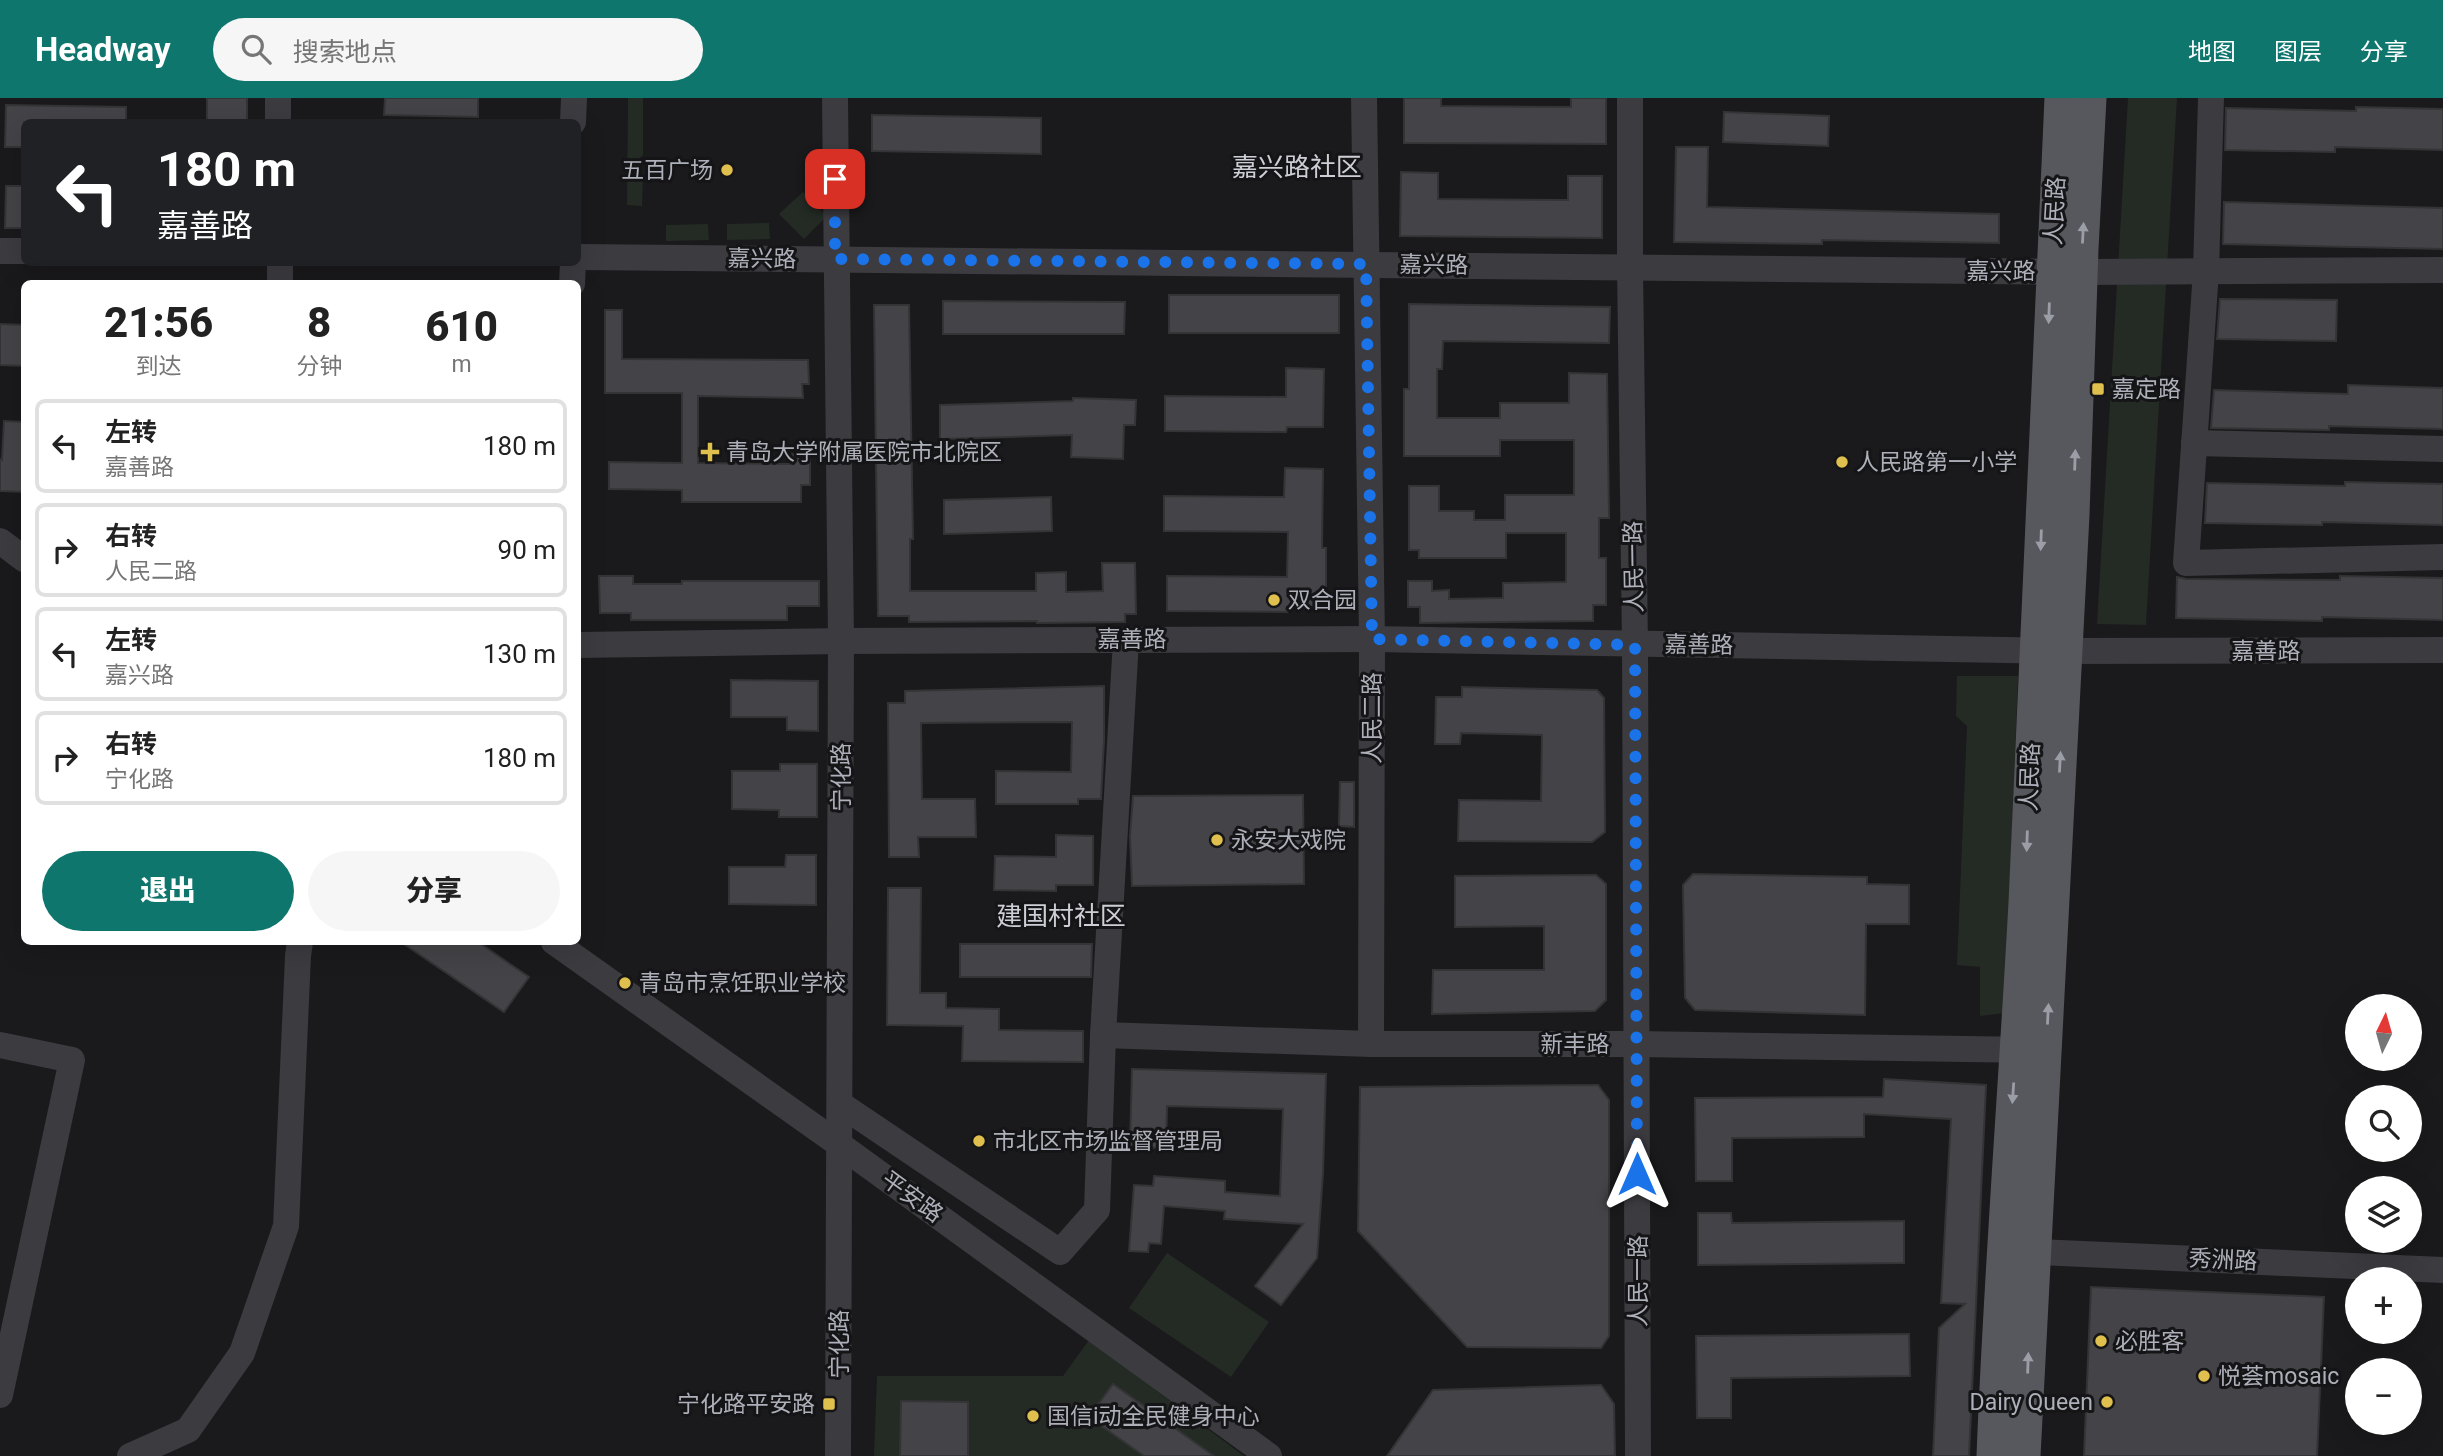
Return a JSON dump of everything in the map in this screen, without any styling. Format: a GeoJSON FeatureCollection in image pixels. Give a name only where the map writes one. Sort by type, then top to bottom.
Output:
{"type":"FeatureCollection","features":[{"type":"Feature","properties":{"kind":"main road","name":"人民路"},"geometry":{"type":"LineString","coordinates":[[1993,1456],[2018,1251],[2031,1050],[2066,272],[2061,98]]}},
{"type":"Feature","properties":{"kind":"main road","name":"人民路"},"geometry":{"type":"LineString","coordinates":[[2066,272],[2090,98]]}},
{"type":"Feature","properties":{"kind":"main road","name":"人民路"},"geometry":{"type":"LineString","coordinates":[[2018,1251],[2024,1456]]}},
{"type":"Feature","properties":{"kind":"street"},"geometry":{"type":"LineString","coordinates":[[278,98],[278,119]]}},
{"type":"Feature","properties":{"kind":"street"},"geometry":{"type":"LineString","coordinates":[[573,119],[574,98]]}},
{"type":"Feature","properties":{"kind":"street","name":"宁化路"},"geometry":{"type":"LineString","coordinates":[[835,98],[841,640],[838,1456]]}},
{"type":"Feature","properties":{"kind":"street","name":"人民二路"},"geometry":{"type":"LineString","coordinates":[[1364,98],[1372,639],[1371,1044]]}},
{"type":"Feature","properties":{"kind":"street","name":"人民一路"},"geometry":{"type":"LineString","coordinates":[[1630,98],[1638,1456]]}},
{"type":"Feature","properties":{"kind":"street"},"geometry":{"type":"LineString","coordinates":[[2211,98],[2206,271],[2186,563],[2443,557]]}},
{"type":"Feature","properties":{"kind":"street"},"geometry":{"type":"LineString","coordinates":[[0,251],[21,251]]}},
{"type":"Feature","properties":{"kind":"street","name":"嘉兴路"},"geometry":{"type":"LineString","coordinates":[[581,257],[2066,272],[2443,271]]}},
{"type":"Feature","properties":{"kind":"street"},"geometry":{"type":"LineString","coordinates":[[2194,443],[2443,449]]}},
{"type":"Feature","properties":{"kind":"street"},"geometry":{"type":"LineString","coordinates":[[0,541],[21,557]]}},
{"type":"Feature","properties":{"kind":"street"},"geometry":{"type":"LineString","coordinates":[[840,1104],[1060,1252],[1097,1210],[1103,1035],[1126,639]]}},
{"type":"Feature","properties":{"kind":"street","name":"嘉善路"},"geometry":{"type":"LineString","coordinates":[[581,645],[841,640],[1372,639],[2051,650],[2443,650]]}},
{"type":"Feature","properties":{"kind":"street"},"geometry":{"type":"LineString","coordinates":[[130,1456],[188,1430],[242,1353],[286,1226],[300,945]]}},
{"type":"Feature","properties":{"kind":"street","name":"平安路"},"geometry":{"type":"LineString","coordinates":[[558,945],[1269,1456]]}},
{"type":"Feature","properties":{"kind":"street","name":"新丰路"},"geometry":{"type":"LineString","coordinates":[[1103,1035],[1371,1044],[1637,1044],[2031,1050]]}},
{"type":"Feature","properties":{"kind":"street"},"geometry":{"type":"LineString","coordinates":[[0,1045],[72,1060],[0,1395]]}},
{"type":"Feature","properties":{"kind":"street","name":"秀洲路"},"geometry":{"type":"LineString","coordinates":[[2018,1251],[2443,1270]]}},
{"type":"Feature","properties":{"kind":"shaded area"},"geometry":{"type":"Polygon","coordinates":[[[628,98],[643,98],[643,155],[635,162],[643,176],[642,206],[627,205],[628,98]]]}},
{"type":"Feature","properties":{"kind":"shaded area"},"geometry":{"type":"Polygon","coordinates":[[[2128,98],[2177,98],[2146,625],[2097,624],[2128,98]]]}},
{"type":"Feature","properties":{"kind":"shaded area"},"geometry":{"type":"Polygon","coordinates":[[[803,192],[827,216],[804,239],[779,214],[803,192]]]}},
{"type":"Feature","properties":{"kind":"shaded area"},"geometry":{"type":"Polygon","coordinates":[[[769,223],[770,239],[727,240],[727,224],[769,223]]]}},
{"type":"Feature","properties":{"kind":"shaded area"},"geometry":{"type":"Polygon","coordinates":[[[708,224],[709,240],[666,241],[666,225],[708,224]]]}},
{"type":"Feature","properties":{"kind":"shaded area"},"geometry":{"type":"Polygon","coordinates":[[[1957,676],[2018,676],[2005,1013],[1980,1016],[1980,967],[1957,965],[1967,726],[1956,716],[1957,676]]]}},
{"type":"Feature","properties":{"kind":"shaded area"},"geometry":{"type":"Polygon","coordinates":[[[1167,1253],[1269,1322],[1231,1377],[1129,1308],[1167,1253]]]}},
{"type":"Feature","properties":{"kind":"shaded area","name":"国信i动全民健身中心"},"geometry":{"type":"Polygon","coordinates":[[[1089,1340],[1244,1456],[874,1456],[877,1376],[1063,1376],[1089,1340]]]}},
{"type":"Feature","properties":{"kind":"building"},"geometry":{"type":"Polygon","coordinates":[[[207,98],[247,98],[247,119],[207,119],[207,98]]]}},
{"type":"Feature","properties":{"kind":"building"},"geometry":{"type":"Polygon","coordinates":[[[385,98],[478,98],[478,117],[384,115],[385,98]]]}},
{"type":"Feature","properties":{"kind":"building"},"geometry":{"type":"Polygon","coordinates":[[[1404,98],[1441,98],[1441,106],[1571,107],[1571,98],[1606,98],[1606,144],[1404,143],[1404,98]]]}},
{"type":"Feature","properties":{"kind":"building"},"geometry":{"type":"Polygon","coordinates":[[[6,105],[126,107],[126,119],[21,119],[21,147],[5,147],[6,105]]]}},
{"type":"Feature","properties":{"kind":"building"},"geometry":{"type":"Polygon","coordinates":[[[2356,107],[2443,109],[2443,150],[2335,147],[2335,152],[2225,150],[2226,108],[2356,111],[2356,107]]]}},
{"type":"Feature","properties":{"kind":"building"},"geometry":{"type":"Polygon","coordinates":[[[1724,112],[1829,116],[1828,146],[1723,142],[1724,112]]]}},
{"type":"Feature","properties":{"kind":"building"},"geometry":{"type":"Polygon","coordinates":[[[872,115],[1041,118],[1041,154],[872,151],[872,115]]]}},
{"type":"Feature","properties":{"kind":"building"},"geometry":{"type":"Polygon","coordinates":[[[1676,147],[1708,147],[1707,207],[1999,214],[1999,243],[1822,240],[1822,244],[1674,242],[1676,147]]]}},
{"type":"Feature","properties":{"kind":"building"},"geometry":{"type":"Polygon","coordinates":[[[1401,172],[1438,173],[1438,199],[1568,200],[1568,176],[1602,176],[1602,238],[1400,236],[1401,172]]]}},
{"type":"Feature","properties":{"kind":"building"},"geometry":{"type":"Polygon","coordinates":[[[6,186],[21,186],[21,228],[5,228],[6,186]]]}},
{"type":"Feature","properties":{"kind":"building"},"geometry":{"type":"Polygon","coordinates":[[[2224,202],[2443,208],[2443,249],[2223,244],[2224,202]]]}},
{"type":"Feature","properties":{"kind":"building"},"geometry":{"type":"Polygon","coordinates":[[[1169,295],[1339,295],[1339,333],[1169,333],[1169,295]]]}},
{"type":"Feature","properties":{"kind":"building"},"geometry":{"type":"Polygon","coordinates":[[[2220,299],[2337,300],[2336,341],[2217,339],[2220,299]]]}},
{"type":"Feature","properties":{"kind":"building"},"geometry":{"type":"Polygon","coordinates":[[[943,301],[1125,302],[1124,334],[943,334],[943,301]]]}},
{"type":"Feature","properties":{"kind":"building"},"geometry":{"type":"Polygon","coordinates":[[[1409,304],[1610,307],[1609,343],[1443,341],[1442,369],[1437,369],[1437,418],[1500,418],[1500,403],[1569,403],[1569,373],[1607,374],[1609,518],[1599,518],[1599,558],[1606,558],[1606,605],[1593,605],[1593,621],[1420,623],[1420,607],[1408,607],[1408,581],[1432,581],[1432,591],[1449,590],[1449,599],[1503,598],[1503,583],[1566,582],[1566,533],[1506,533],[1506,558],[1419,558],[1419,550],[1409,550],[1409,486],[1439,486],[1439,511],[1474,511],[1474,520],[1505,520],[1505,495],[1574,495],[1574,440],[1500,440],[1500,456],[1404,456],[1404,389],[1409,389],[1409,304]]]}},
{"type":"Feature","properties":{"kind":"building"},"geometry":{"type":"Polygon","coordinates":[[[874,305],[909,305],[913,539],[910,539],[910,591],[1036,591],[1036,573],[1066,572],[1066,592],[1103,591],[1102,563],[1135,563],[1136,614],[1125,614],[1125,622],[1037,623],[909,622],[909,616],[878,616],[874,305]]]}},
{"type":"Feature","properties":{"kind":"building"},"geometry":{"type":"Polygon","coordinates":[[[605,310],[622,310],[622,359],[808,360],[809,384],[802,384],[803,398],[698,396],[698,463],[792,464],[792,454],[810,455],[810,485],[801,485],[801,502],[682,502],[682,490],[609,489],[609,462],[682,463],[682,393],[605,393],[605,310]]]}},
{"type":"Feature","properties":{"kind":"building"},"geometry":{"type":"Polygon","coordinates":[[[0,324],[21,325],[21,366],[0,365],[0,324]]]}},
{"type":"Feature","properties":{"kind":"building"},"geometry":{"type":"Polygon","coordinates":[[[1286,368],[1324,369],[1323,427],[1287,427],[1286,432],[1165,431],[1165,396],[1286,397],[1286,368]]]}},
{"type":"Feature","properties":{"kind":"building"},"geometry":{"type":"Polygon","coordinates":[[[2348,385],[2443,388],[2443,429],[2329,426],[2329,430],[2211,428],[2214,390],[2348,394],[2348,385]]]}},
{"type":"Feature","properties":{"kind":"building"},"geometry":{"type":"Polygon","coordinates":[[[1073,398],[1136,400],[1135,425],[1124,425],[1123,459],[1071,457],[1072,435],[940,439],[940,405],[1073,401],[1073,398]]]}},
{"type":"Feature","properties":{"kind":"building"},"geometry":{"type":"Polygon","coordinates":[[[4,421],[21,422],[21,492],[0,491],[0,459],[2,460],[4,421]]]}},
{"type":"Feature","properties":{"kind":"building"},"geometry":{"type":"Polygon","coordinates":[[[1285,468],[1323,469],[1322,548],[1326,548],[1326,593],[1316,593],[1316,607],[1288,607],[1288,612],[1167,611],[1167,576],[1287,577],[1288,532],[1164,531],[1164,496],[1284,497],[1285,468]]]}},
{"type":"Feature","properties":{"kind":"building"},"geometry":{"type":"Polygon","coordinates":[[[2345,482],[2443,484],[2443,525],[2205,523],[2207,483],[2345,486],[2345,482]]]}},
{"type":"Feature","properties":{"kind":"building"},"geometry":{"type":"Polygon","coordinates":[[[1051,497],[1052,531],[944,534],[944,500],[1051,497]]]}},
{"type":"Feature","properties":{"kind":"building"},"geometry":{"type":"Polygon","coordinates":[[[599,576],[633,576],[633,584],[682,584],[682,581],[819,581],[819,606],[787,606],[787,620],[631,620],[631,613],[600,613],[599,576]]]}},
{"type":"Feature","properties":{"kind":"building"},"geometry":{"type":"Polygon","coordinates":[[[2340,576],[2443,578],[2443,620],[2176,618],[2177,577],[2340,580],[2340,576]]]}},
{"type":"Feature","properties":{"kind":"building"},"geometry":{"type":"Polygon","coordinates":[[[731,680],[818,681],[818,731],[787,730],[787,717],[731,717],[731,680]]]}},
{"type":"Feature","properties":{"kind":"building"},"geometry":{"type":"Polygon","coordinates":[[[1104,686],[1101,799],[1078,799],[1078,804],[996,804],[996,771],[1071,772],[1072,722],[921,723],[922,799],[975,799],[976,837],[918,837],[919,857],[889,857],[888,703],[905,703],[905,691],[1104,686]]]}},
{"type":"Feature","properties":{"kind":"building"},"geometry":{"type":"Polygon","coordinates":[[[1462,687],[1597,690],[1604,698],[1605,832],[1592,842],[1458,841],[1459,800],[1541,801],[1542,735],[1461,733],[1460,744],[1435,744],[1436,697],[1462,697],[1462,687]]]}},
{"type":"Feature","properties":{"kind":"building"},"geometry":{"type":"Polygon","coordinates":[[[780,764],[817,764],[817,817],[779,817],[779,810],[732,809],[732,771],[780,771],[780,764]]]}},
{"type":"Feature","properties":{"kind":"building"},"geometry":{"type":"Polygon","coordinates":[[[1340,782],[1354,782],[1354,827],[1339,826],[1340,782]]]}},
{"type":"Feature","properties":{"kind":"building","name":"永安大戏院"},"geometry":{"type":"Polygon","coordinates":[[[1303,795],[1304,884],[1132,886],[1130,836],[1133,796],[1303,795]]]}},
{"type":"Feature","properties":{"kind":"building"},"geometry":{"type":"Polygon","coordinates":[[[1056,835],[1093,836],[1093,885],[1056,885],[1056,891],[994,890],[995,856],[1056,857],[1056,835]]]}},
{"type":"Feature","properties":{"kind":"building"},"geometry":{"type":"Polygon","coordinates":[[[786,855],[816,855],[816,905],[729,904],[729,867],[785,867],[786,855]]]}},
{"type":"Feature","properties":{"kind":"building"},"geometry":{"type":"Polygon","coordinates":[[[1693,874],[1867,877],[1867,884],[1909,885],[1909,924],[1866,924],[1865,1015],[1695,1010],[1685,998],[1683,885],[1693,874]]]}},
{"type":"Feature","properties":{"kind":"building"},"geometry":{"type":"Polygon","coordinates":[[[1596,875],[1606,884],[1606,1000],[1595,1011],[1432,1014],[1433,970],[1544,970],[1544,926],[1455,927],[1455,876],[1596,875]]]}},
{"type":"Feature","properties":{"kind":"building"},"geometry":{"type":"Polygon","coordinates":[[[888,888],[921,888],[920,993],[946,993],[946,1008],[999,1009],[999,1030],[1083,1031],[1083,1062],[962,1061],[963,1026],[887,1025],[888,888]]]}},
{"type":"Feature","properties":{"kind":"building"},"geometry":{"type":"Polygon","coordinates":[[[960,944],[1092,944],[1091,977],[960,977],[960,944]]]}},
{"type":"Feature","properties":{"kind":"building"},"geometry":{"type":"Polygon","coordinates":[[[405,945],[482,945],[529,977],[504,1012],[405,945]]]}},
{"type":"Feature","properties":{"kind":"building"},"geometry":{"type":"Polygon","coordinates":[[[1132,1069],[1326,1074],[1317,1258],[1281,1305],[1255,1286],[1303,1224],[1224,1219],[1225,1211],[1164,1206],[1161,1244],[1149,1243],[1148,1252],[1129,1251],[1134,1185],[1153,1186],[1154,1176],[1225,1181],[1225,1192],[1280,1196],[1283,1109],[1167,1106],[1166,1148],[1130,1147],[1132,1069]]]}},
{"type":"Feature","properties":{"kind":"building"},"geometry":{"type":"Polygon","coordinates":[[[1884,1079],[1986,1085],[1969,1456],[1933,1456],[1939,1328],[1965,1304],[1941,1303],[1951,1119],[1864,1114],[1864,1137],[1732,1138],[1732,1181],[1696,1181],[1695,1098],[1883,1097],[1884,1079]]]}},
{"type":"Feature","properties":{"kind":"building"},"geometry":{"type":"Polygon","coordinates":[[[1598,1085],[1609,1100],[1609,1336],[1601,1348],[1467,1347],[1358,1231],[1360,1087],[1598,1085]]]}},
{"type":"Feature","properties":{"kind":"building"},"geometry":{"type":"Polygon","coordinates":[[[1698,1213],[1731,1213],[1732,1223],[1904,1221],[1904,1263],[1698,1265],[1698,1213]]]}},
{"type":"Feature","properties":{"kind":"building","name":"悦荟mosaic"},"geometry":{"type":"Polygon","coordinates":[[[2091,1287],[2324,1297],[2317,1456],[2084,1456],[2091,1287]]]}},
{"type":"Feature","properties":{"kind":"building"},"geometry":{"type":"Polygon","coordinates":[[[1909,1334],[1910,1376],[1731,1378],[1731,1418],[1697,1418],[1696,1336],[1909,1334]]]}},
{"type":"Feature","properties":{"kind":"building"},"geometry":{"type":"Polygon","coordinates":[[[1113,1384],[1214,1456],[1144,1456],[1089,1417],[1113,1384]]]}},
{"type":"Feature","properties":{"kind":"building"},"geometry":{"type":"Polygon","coordinates":[[[1601,1385],[1614,1404],[1615,1456],[1387,1456],[1433,1390],[1601,1385]]]}},
{"type":"Feature","properties":{"kind":"building"},"geometry":{"type":"Polygon","coordinates":[[[901,1401],[968,1402],[968,1456],[900,1456],[901,1401]]]}},
{"type":"Feature","properties":{"kind":"place","name":"五百广场"},"geometry":{"type":"Point","coordinates":[727,170]}},
{"type":"Feature","properties":{"kind":"place","name":"嘉定路"},"geometry":{"type":"Point","coordinates":[2098,389]}},
{"type":"Feature","properties":{"kind":"place","name":"青岛大学附属医院市北院区"},"geometry":{"type":"Point","coordinates":[710,452]}},
{"type":"Feature","properties":{"kind":"place","name":"人民路第一小学"},"geometry":{"type":"Point","coordinates":[1842,462]}},
{"type":"Feature","properties":{"kind":"place","name":"双合园"},"geometry":{"type":"Point","coordinates":[1274,600]}},
{"type":"Feature","properties":{"kind":"place","name":"永安大戏院"},"geometry":{"type":"Point","coordinates":[1217,840]}},
{"type":"Feature","properties":{"kind":"place","name":"青岛市烹饪职业学校"},"geometry":{"type":"Point","coordinates":[625,983]}},
{"type":"Feature","properties":{"kind":"place","name":"市北区市场监督管理局"},"geometry":{"type":"Point","coordinates":[979,1141]}},
{"type":"Feature","properties":{"kind":"place","name":"必胜客"},"geometry":{"type":"Point","coordinates":[2101,1341]}},
{"type":"Feature","properties":{"kind":"place","name":"悦荟mosaic"},"geometry":{"type":"Point","coordinates":[2204,1376]}},
{"type":"Feature","properties":{"kind":"place","name":"Dairy Queen"},"geometry":{"type":"Point","coordinates":[2107,1402]}},
{"type":"Feature","properties":{"kind":"place","name":"宁化路平安路"},"geometry":{"type":"Point","coordinates":[829,1404]}},
{"type":"Feature","properties":{"kind":"place","name":"国信i动全民健身中心"},"geometry":{"type":"Point","coordinates":[1033,1416]}},
{"type":"Feature","properties":{"kind":"district","name":"嘉兴路社区"},"geometry":{"type":"Point","coordinates":[1297,167]}},
{"type":"Feature","properties":{"kind":"district","name":"建国村社区"},"geometry":{"type":"Point","coordinates":[1061,916]}},
{"type":"Feature","properties":{"kind":"route"},"geometry":{"type":"LineString","coordinates":[[835,179],[835,259],[1366,264],[1372,639],[1635,645],[1637,1174]]}}]}
